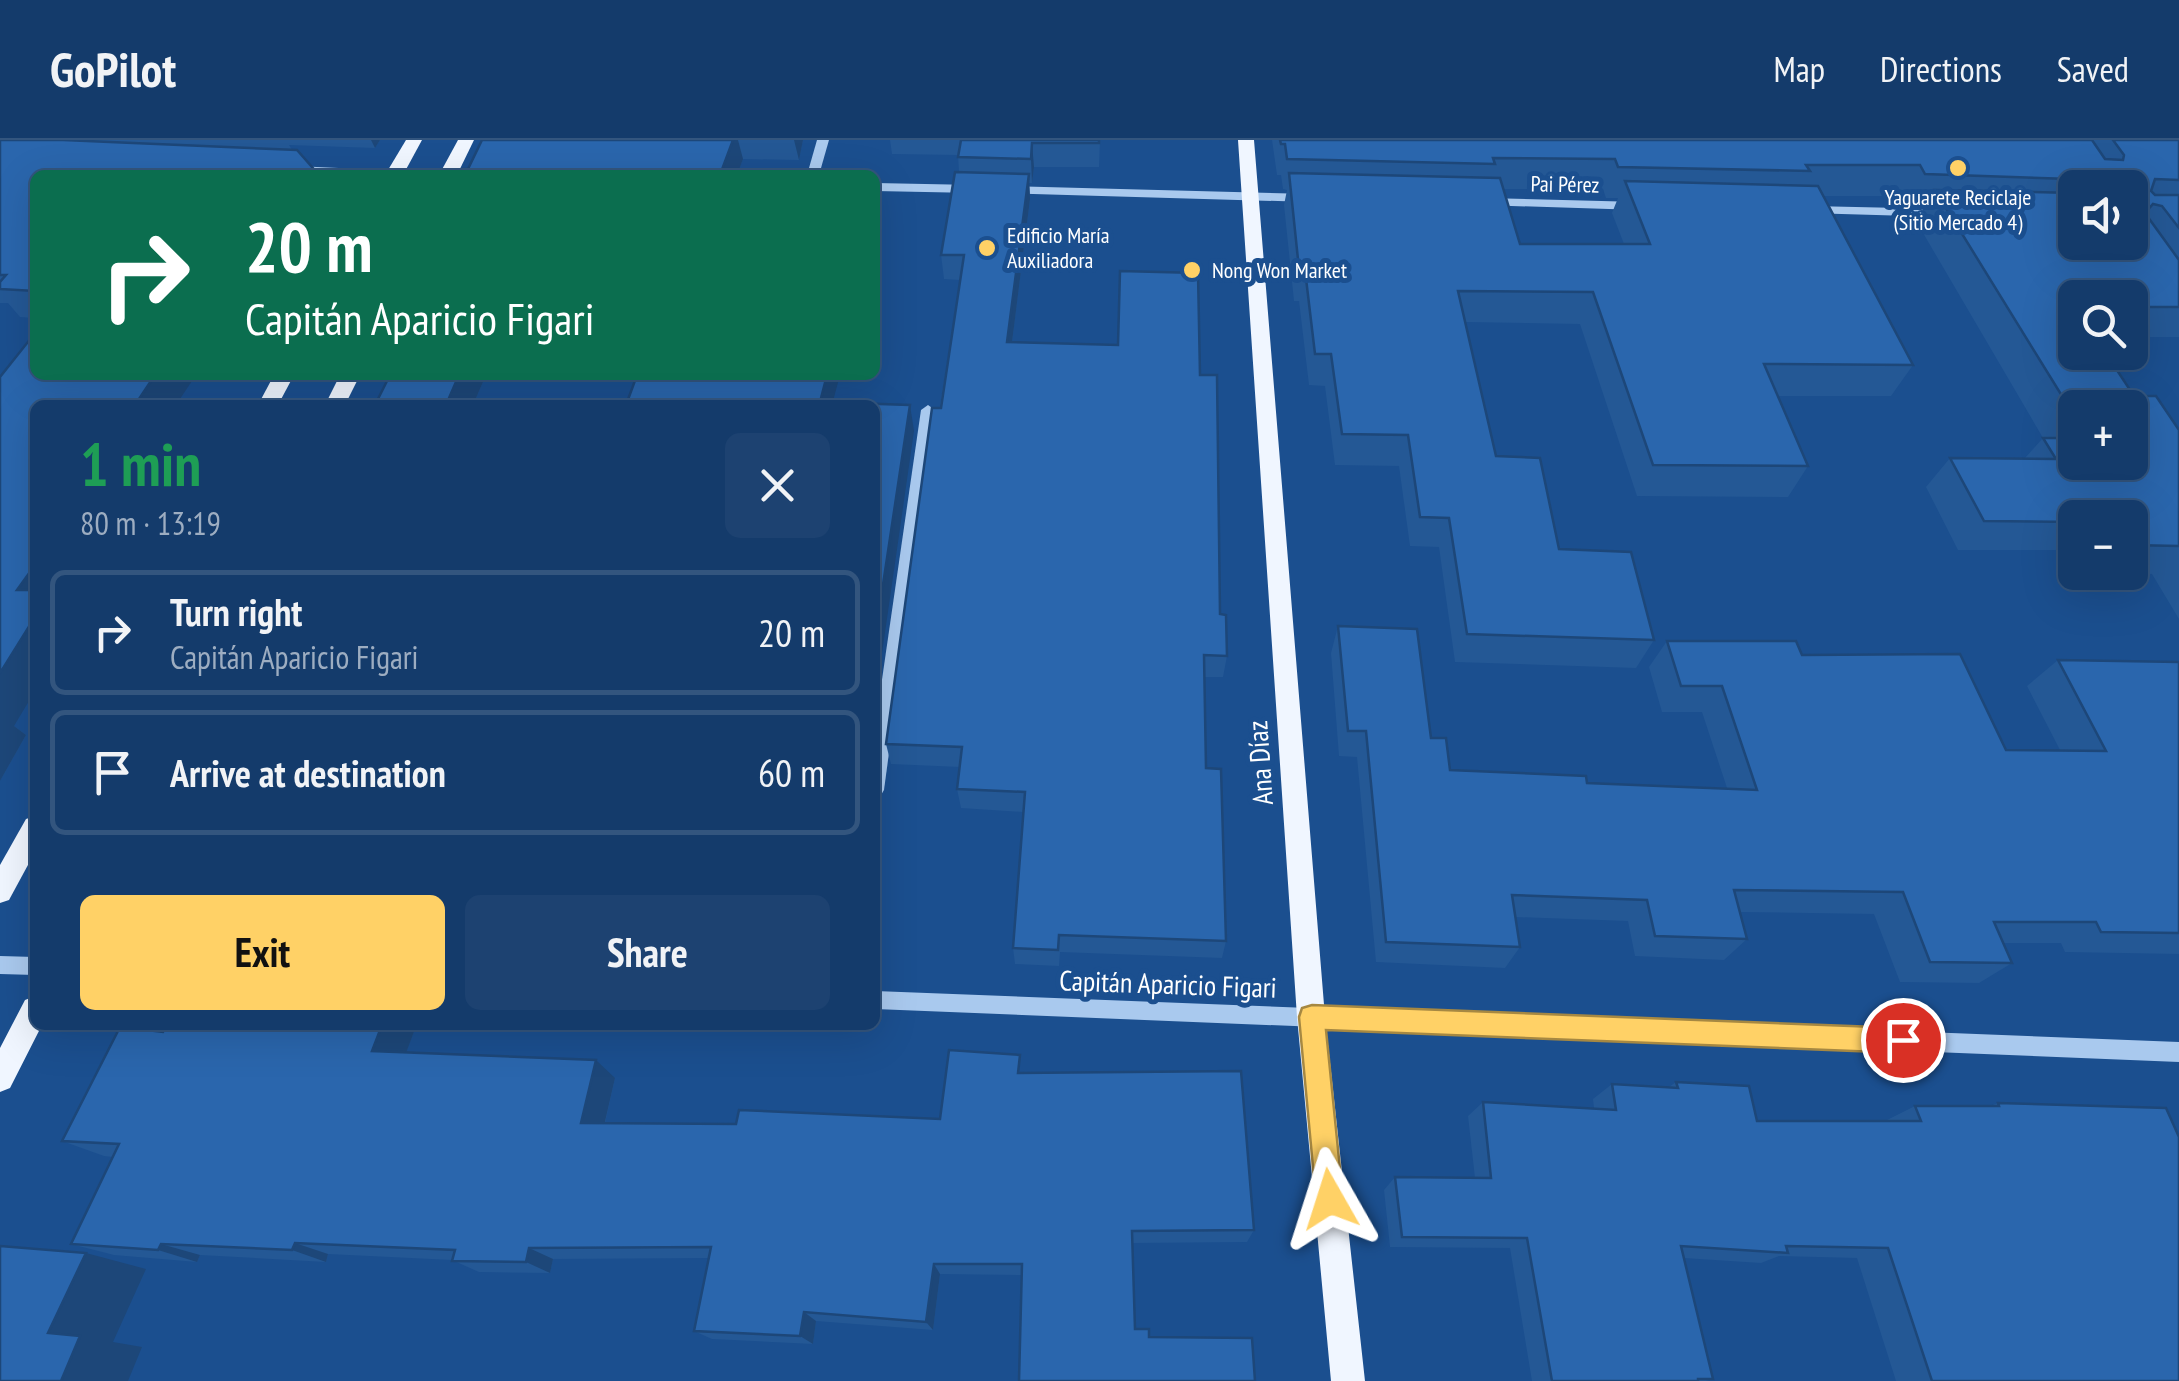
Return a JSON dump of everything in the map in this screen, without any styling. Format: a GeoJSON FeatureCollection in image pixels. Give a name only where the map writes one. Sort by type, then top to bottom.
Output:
{"type":"FeatureCollection","features":[{"type":"Feature","properties":{"kind":"main road"},"geometry":{"type":"LineString","coordinates":[[398,170],[414,140]]}},
{"type":"Feature","properties":{"kind":"main road"},"geometry":{"type":"LineString","coordinates":[[451,170],[466,140]]}},
{"type":"Feature","properties":{"kind":"main road","name":"Ana Díaz"},"geometry":{"type":"LineString","coordinates":[[1246,140],[1312,1017],[1348,1381]]}},
{"type":"Feature","properties":{"kind":"main road"},"geometry":{"type":"LineString","coordinates":[[0,891],[30,837]]}},
{"type":"Feature","properties":{"kind":"main road"},"geometry":{"type":"LineString","coordinates":[[0,1078],[30,1020]]}},
{"type":"Feature","properties":{"kind":"street"},"geometry":{"type":"LineString","coordinates":[[814,170],[823,140]]}},
{"type":"Feature","properties":{"kind":"street"},"geometry":{"type":"LineString","coordinates":[[276,169],[296,170]]}},
{"type":"Feature","properties":{"kind":"street"},"geometry":{"type":"LineString","coordinates":[[880,187],[1330,198]]}},
{"type":"Feature","properties":{"kind":"street","name":"Pai Pérez"},"geometry":{"type":"LineString","coordinates":[[1467,202],[1663,206]]}},
{"type":"Feature","properties":{"kind":"street"},"geometry":{"type":"LineString","coordinates":[[1800,210],[1957,214]]}},
{"type":"Feature","properties":{"kind":"street"},"geometry":{"type":"LineString","coordinates":[[880,754],[928,410]]}},
{"type":"Feature","properties":{"kind":"street"},"geometry":{"type":"LineString","coordinates":[[0,964],[30,966]]}},
{"type":"Feature","properties":{"kind":"street","name":"Capitán Aparicio Figari"},"geometry":{"type":"LineString","coordinates":[[880,1000],[2179,1052]]}},
{"type":"Feature","properties":{"kind":"building"},"geometry":{"type":"Polygon","coordinates":[[[0,140],[297,150],[315,170],[30,170],[30,291],[0,289],[6,275],[0,275],[0,140]]]}},
{"type":"Feature","properties":{"kind":"building"},"geometry":{"type":"Polygon","coordinates":[[[482,140],[733,140],[722,170],[462,170],[468,169],[482,140]]]}},
{"type":"Feature","properties":{"kind":"building"},"geometry":{"type":"Polygon","coordinates":[[[961,140],[1099,143],[1032,143],[1031,159],[958,157],[961,140]]]}},
{"type":"Feature","properties":{"kind":"building"},"geometry":{"type":"Polygon","coordinates":[[[1280,140],[2092,140],[2105,159],[2123,160],[2124,155],[2113,140],[2179,140],[2179,180],[2155,179],[2151,191],[2155,195],[2179,195],[2179,228],[2162,206],[2153,204],[2148,210],[2148,170],[2058,170],[2058,179],[1925,174],[1920,165],[1806,165],[1810,171],[1618,167],[1615,159],[1493,158],[1495,164],[1287,159],[1285,144],[1280,140]]]}},
{"type":"Feature","properties":{"kind":"building"},"geometry":{"type":"Polygon","coordinates":[[[955,172],[1029,174],[1007,342],[1118,345],[1120,271],[1198,273],[1200,375],[1217,375],[1220,614],[1226,615],[1227,656],[1204,655],[1206,768],[1221,769],[1226,941],[1059,935],[1058,950],[1013,948],[1025,792],[957,789],[962,747],[886,744],[932,408],[941,408],[964,255],[941,255],[955,172]]]}},
{"type":"Feature","properties":{"kind":"building"},"geometry":{"type":"Polygon","coordinates":[[[1289,173],[1500,178],[1520,244],[1650,244],[1625,181],[1818,186],[1913,365],[1764,364],[1808,466],[1653,465],[1593,292],[1458,291],[1496,456],[1540,458],[1559,549],[1631,552],[1654,640],[1467,634],[1449,518],[1420,517],[1408,435],[1342,434],[1331,354],[1315,354],[1305,270],[1299,269],[1289,173]]]}},
{"type":"Feature","properties":{"kind":"building"},"geometry":{"type":"Polygon","coordinates":[[[1935,190],[2058,193],[2058,260],[2148,260],[2148,217],[2179,260],[2179,307],[2148,307],[2148,280],[2058,280],[2058,370],[2117,370],[2130,390],[2058,390],[1935,190]]]}},
{"type":"Feature","properties":{"kind":"building"},"geometry":{"type":"Polygon","coordinates":[[[30,339],[30,380],[152,380],[138,400],[30,400],[30,572],[17,590],[30,590],[30,625],[0,673],[0,377],[30,339]]]}},
{"type":"Feature","properties":{"kind":"building"},"geometry":{"type":"Polygon","coordinates":[[[388,380],[457,380],[448,400],[378,400],[388,380]]]}},
{"type":"Feature","properties":{"kind":"building"},"geometry":{"type":"Polygon","coordinates":[[[635,380],[826,380],[821,400],[628,400],[635,380]]]}},
{"type":"Feature","properties":{"kind":"building"},"geometry":{"type":"Polygon","coordinates":[[[2148,396],[2156,396],[2179,430],[2179,546],[2148,545],[2148,500],[2058,500],[2058,522],[1984,521],[1950,458],[2056,459],[2043,438],[2058,438],[2058,480],[2148,480],[2148,396]]]}},
{"type":"Feature","properties":{"kind":"building"},"geometry":{"type":"Polygon","coordinates":[[[880,404],[910,405],[880,605],[880,404]]]}},
{"type":"Feature","properties":{"kind":"building"},"geometry":{"type":"Polygon","coordinates":[[[1338,626],[1417,629],[1431,738],[1446,738],[1450,770],[1586,776],[1587,783],[1757,790],[1722,686],[1681,686],[1667,641],[1796,641],[1802,655],[1960,654],[2006,750],[2106,751],[2058,660],[2179,662],[2179,933],[2101,932],[2096,922],[1994,922],[2012,963],[1930,962],[1903,892],[1734,890],[1747,939],[1655,936],[1647,900],[1512,895],[1520,947],[1386,942],[1366,731],[1348,731],[1338,626]]]}},
{"type":"Feature","properties":{"kind":"building"},"geometry":{"type":"Polygon","coordinates":[[[118,1030],[380,1030],[372,1051],[596,1060],[581,1123],[736,1124],[739,1110],[940,1119],[949,1050],[1020,1055],[1018,1073],[1241,1071],[1254,1230],[1132,1231],[1135,1329],[1149,1329],[1149,1337],[1252,1338],[1255,1381],[1019,1381],[1022,1264],[934,1264],[926,1322],[804,1312],[800,1336],[694,1331],[711,1247],[529,1248],[526,1262],[452,1261],[455,1250],[295,1243],[292,1250],[161,1244],[158,1250],[71,1244],[119,1144],[62,1141],[118,1030]]]}},
{"type":"Feature","properties":{"kind":"building"},"geometry":{"type":"Polygon","coordinates":[[[1676,1082],[1749,1086],[1757,1121],[1921,1121],[1915,1106],[1999,1106],[1998,1103],[2166,1108],[2179,1137],[2179,1381],[1932,1381],[1888,1248],[1786,1246],[1788,1253],[1681,1246],[1713,1379],[1552,1381],[1527,1238],[1402,1237],[1395,1177],[1491,1178],[1483,1102],[1616,1110],[1612,1084],[1678,1088],[1676,1082]]]}},
{"type":"Feature","properties":{"kind":"building"},"geometry":{"type":"Polygon","coordinates":[[[0,1246],[86,1253],[48,1333],[80,1336],[61,1381],[0,1381],[0,1246]]]}},
{"type":"Feature","properties":{"kind":"place","name":"Yaguarete Reciclaje (Sitio Mercado 4)"},"geometry":{"type":"Point","coordinates":[1958,168]}},
{"type":"Feature","properties":{"kind":"place","name":"Edificio María Auxiliadora"},"geometry":{"type":"Point","coordinates":[987,248]}},
{"type":"Feature","properties":{"kind":"place","name":"Nong Won Market"},"geometry":{"type":"Point","coordinates":[1192,270]}},
{"type":"Feature","properties":{"kind":"route"},"geometry":{"type":"LineString","coordinates":[[1330,1199],[1312,1017],[1903,1040]]}}]}
